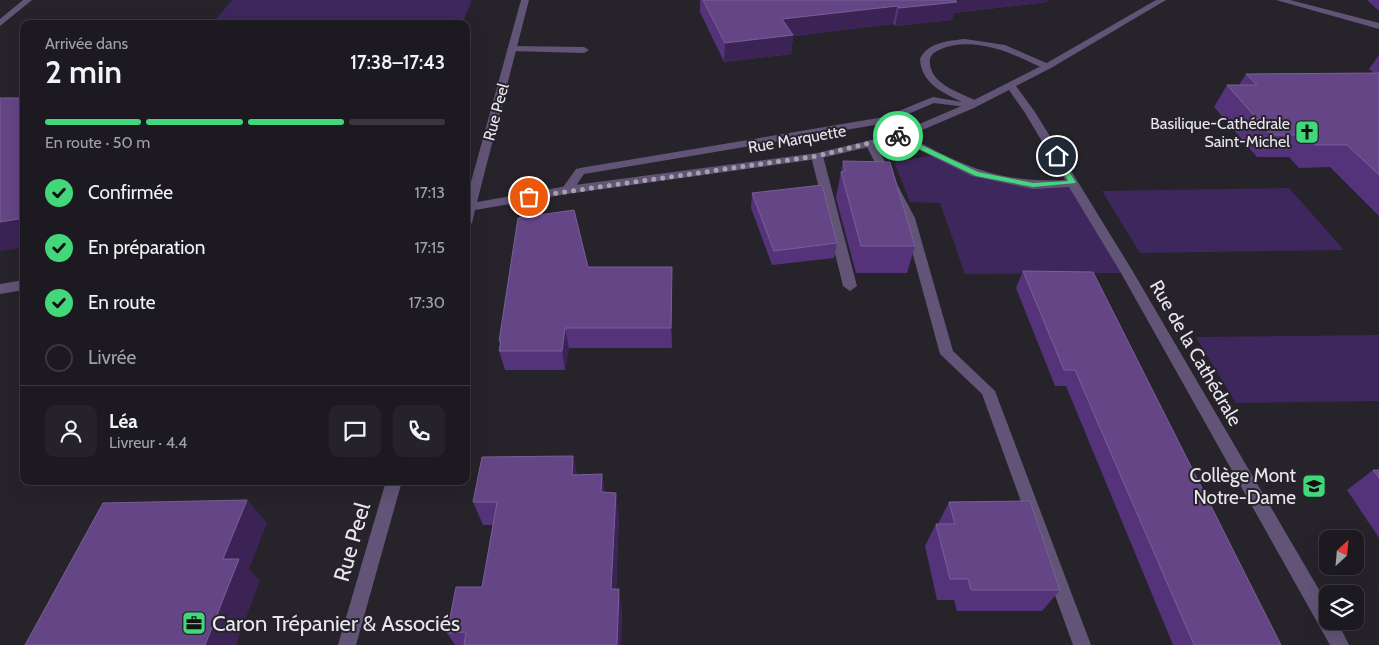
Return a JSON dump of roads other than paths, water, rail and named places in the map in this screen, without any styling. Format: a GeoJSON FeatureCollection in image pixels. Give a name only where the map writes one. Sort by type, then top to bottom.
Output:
{"type":"FeatureCollection","features":[{"type":"Feature","properties":{"kind":"street"},"geometry":{"type":"LineString","coordinates":[[0,23],[28,0]]}},
{"type":"Feature","properties":{"kind":"street","name":"Rue Peel"},"geometry":{"type":"LineString","coordinates":[[470,203],[525,0]]}},
{"type":"Feature","properties":{"kind":"street","name":"Rue Marquette"},"geometry":{"type":"LineString","coordinates":[[470,207],[567,190],[817,156],[900,136],[972,105],[1048,66],[1162,0]]}},
{"type":"Feature","properties":{"kind":"street"},"geometry":{"type":"LineString","coordinates":[[1280,0],[1379,26]]}},
{"type":"Feature","properties":{"kind":"street"},"geometry":{"type":"LineString","coordinates":[[972,105],[938,85],[930,76],[924,62],[926,55],[932,49],[958,43],[988,44],[1018,52],[1048,66]]}},
{"type":"Feature","properties":{"kind":"street"},"geometry":{"type":"LineString","coordinates":[[512,49],[584,50]]}},
{"type":"Feature","properties":{"kind":"street","name":"Rue de la Cathédrale"},"geometry":{"type":"LineString","coordinates":[[1010,85],[1073,183],[1127,273],[1340,645]]}},
{"type":"Feature","properties":{"kind":"street"},"geometry":{"type":"LineString","coordinates":[[567,190],[580,171],[887,120],[933,100],[972,105]]}},
{"type":"Feature","properties":{"kind":"street"},"geometry":{"type":"LineString","coordinates":[[900,136],[934,155],[976,174],[1033,185],[1073,183]]}},
{"type":"Feature","properties":{"kind":"street"},"geometry":{"type":"LineString","coordinates":[[870,143],[909,218],[947,354],[988,391],[1082,645]]}},
{"type":"Feature","properties":{"kind":"street"},"geometry":{"type":"LineString","coordinates":[[817,156],[850,286]]}},
{"type":"Feature","properties":{"kind":"street"},"geometry":{"type":"LineString","coordinates":[[0,289],[20,285]]}},
{"type":"Feature","properties":{"kind":"street","name":"Rue Peel"},"geometry":{"type":"LineString","coordinates":[[347,645],[393,485]]}},
{"type":"Feature","properties":{"kind":"place","name":"Basilique-Cathédrale Saint-Michel"},"geometry":{"type":"Point","coordinates":[1307,132]}},
{"type":"Feature","properties":{"kind":"place","name":"Collège Mont Notre-Dame"},"geometry":{"type":"Point","coordinates":[1314,486]}},
{"type":"Feature","properties":{"kind":"place","name":"Caron Trépanier & Associés"},"geometry":{"type":"Point","coordinates":[194,623]}}]}
